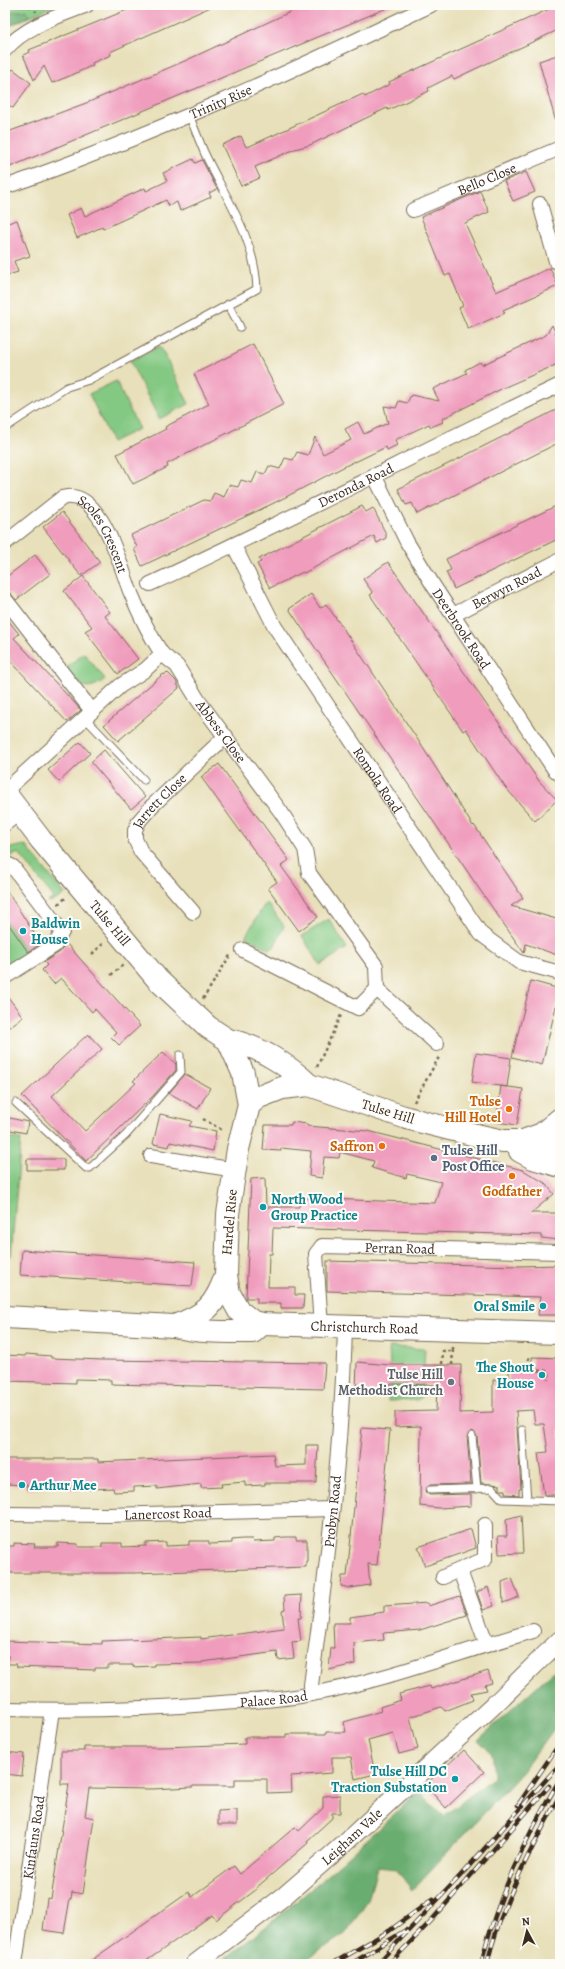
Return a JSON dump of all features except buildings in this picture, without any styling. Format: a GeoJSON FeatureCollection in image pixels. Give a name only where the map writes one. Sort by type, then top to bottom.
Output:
{"type":"FeatureCollection","features":[{"type":"Feature","properties":{"kind":"main road","name":"Tulse Hill"},"geometry":{"type":"LineString","coordinates":[[5,792],[12,819],[158,980],[208,1027],[228,1040],[240,1042],[294,1071],[313,1076],[407,1118],[513,1141],[535,1145],[560,1146]]}},
{"type":"Feature","properties":{"kind":"main road"},"geometry":{"type":"LineString","coordinates":[[228,1040],[243,1073],[249,1105]]}},
{"type":"Feature","properties":{"kind":"main road"},"geometry":{"type":"LineString","coordinates":[[249,1105],[258,1097],[273,1090],[313,1076]]}},
{"type":"Feature","properties":{"kind":"main road","name":"Hardel Rise"},"geometry":{"type":"LineString","coordinates":[[226,1275],[228,1214],[234,1170],[249,1105]]}},
{"type":"Feature","properties":{"kind":"main road"},"geometry":{"type":"LineString","coordinates":[[513,1141],[542,1134],[560,1119]]}},
{"type":"Feature","properties":{"kind":"main road"},"geometry":{"type":"LineString","coordinates":[[513,1141],[533,1158],[560,1166]]}},
{"type":"Feature","properties":{"kind":"main road"},"geometry":{"type":"LineString","coordinates":[[226,1275],[229,1293],[239,1311],[253,1322],[262,1324]]}},
{"type":"Feature","properties":{"kind":"main road","name":"Christchurch Road"},"geometry":{"type":"LineString","coordinates":[[174,1326],[204,1313],[221,1289],[226,1275]]}},
{"type":"Feature","properties":{"kind":"main road","name":"Christchurch Road"},"geometry":{"type":"LineString","coordinates":[[5,1317],[174,1326],[188,1330],[253,1332],[262,1324],[560,1333]]}},
{"type":"Feature","properties":{"kind":"street"},"geometry":{"type":"LineString","coordinates":[[5,50],[16,39],[40,24],[87,5]]}},
{"type":"Feature","properties":{"kind":"street","name":"Trinity Rise"},"geometry":{"type":"LineString","coordinates":[[5,187],[189,115],[431,5]]}},
{"type":"Feature","properties":{"kind":"street","name":"Bello Close"},"geometry":{"type":"LineString","coordinates":[[413,210],[560,148]]}},
{"type":"Feature","properties":{"kind":"street"},"geometry":{"type":"LineString","coordinates":[[540,204],[556,261],[560,261]]}},
{"type":"Feature","properties":{"kind":"street","name":"Deronda Road"},"geometry":{"type":"LineString","coordinates":[[150,584],[234,546],[374,475],[560,385]]}},
{"type":"Feature","properties":{"kind":"street","name":"Deerbrook Road"},"geometry":{"type":"LineString","coordinates":[[374,475],[407,542],[433,585],[554,769],[560,774]]}},
{"type":"Feature","properties":{"kind":"street","name":"Scoles Crescent"},"geometry":{"type":"LineString","coordinates":[[5,543],[62,498],[74,497],[85,502],[96,513],[109,534],[131,592],[151,637],[162,654]]}},
{"type":"Feature","properties":{"kind":"street","name":"Romola Road"},"geometry":{"type":"LineString","coordinates":[[234,546],[275,627],[481,934],[519,962],[560,973]]}},
{"type":"Feature","properties":{"kind":"street","name":"Berwyn Road"},"geometry":{"type":"LineString","coordinates":[[453,615],[560,560]]}},
{"type":"Feature","properties":{"kind":"street"},"geometry":{"type":"LineString","coordinates":[[5,599],[89,715]]}},
{"type":"Feature","properties":{"kind":"street"},"geometry":{"type":"LineString","coordinates":[[5,792],[120,686],[145,670],[162,654]]}},
{"type":"Feature","properties":{"kind":"street","name":"Abbess Close"},"geometry":{"type":"LineString","coordinates":[[162,654],[178,666],[198,700],[282,812],[305,849],[309,873],[376,966],[377,988]]}},
{"type":"Feature","properties":{"kind":"street","name":"Jarrett Close"},"geometry":{"type":"LineString","coordinates":[[193,912],[141,852],[135,839],[135,830],[139,821],[152,806],[226,736]]}},
{"type":"Feature","properties":{"kind":"street"},"geometry":{"type":"LineString","coordinates":[[5,863],[13,867],[62,932],[54,945],[5,977]]}},
{"type":"Feature","properties":{"kind":"street"},"geometry":{"type":"LineString","coordinates":[[243,950],[358,1008],[377,988],[437,1044]]}},
{"type":"Feature","properties":{"kind":"street","name":"Hardel Rise"},"geometry":{"type":"LineString","coordinates":[[151,1156],[234,1170]]}},
{"type":"Feature","properties":{"kind":"street","name":"Perran Road"},"geometry":{"type":"LineString","coordinates":[[321,1326],[316,1254],[322,1246],[560,1252]]}},
{"type":"Feature","properties":{"kind":"street","name":"Probyn Road"},"geometry":{"type":"LineString","coordinates":[[312,1694],[311,1685],[332,1509],[342,1403],[345,1327]]}},
{"type":"Feature","properties":{"kind":"street","name":"Lanercost Road"},"geometry":{"type":"LineString","coordinates":[[5,1514],[107,1515],[332,1509]]}},
{"type":"Feature","properties":{"kind":"street"},"geometry":{"type":"LineString","coordinates":[[443,1577],[485,1560],[484,1525]]}},
{"type":"Feature","properties":{"kind":"street"},"geometry":{"type":"LineString","coordinates":[[460,1571],[487,1645]]}},
{"type":"Feature","properties":{"kind":"street","name":"Palace Road"},"geometry":{"type":"LineString","coordinates":[[5,1709],[52,1710],[143,1708],[312,1694],[373,1679],[533,1631]]}},
{"type":"Feature","properties":{"kind":"street","name":"Leigham Vale"},"geometry":{"type":"LineString","coordinates":[[194,1964],[283,1897],[336,1851],[494,1705],[556,1644]]}},
{"type":"Feature","properties":{"kind":"street","name":"Kinfauns Road"},"geometry":{"type":"LineString","coordinates":[[15,1964],[52,1710]]}},
{"type":"Feature","properties":{"kind":"lane"},"geometry":{"type":"LineString","coordinates":[[5,428],[67,387],[89,380],[257,288],[256,276],[247,236],[204,152],[189,115]]}},
{"type":"Feature","properties":{"kind":"lane"},"geometry":{"type":"LineString","coordinates":[[228,304],[240,327]]}},
{"type":"Feature","properties":{"kind":"lane"},"geometry":{"type":"LineString","coordinates":[[89,715],[144,780]]}},
{"type":"Feature","properties":{"kind":"lane"},"geometry":{"type":"LineString","coordinates":[[16,1103],[86,1168],[90,1168],[126,1135],[181,1072],[180,1055]]}},
{"type":"Feature","properties":{"kind":"lane"},"geometry":{"type":"LineString","coordinates":[[522,1430],[527,1500]]}},
{"type":"Feature","properties":{"kind":"lane"},"geometry":{"type":"LineString","coordinates":[[472,1436],[477,1489]]}},
{"type":"Feature","properties":{"kind":"lane"},"geometry":{"type":"LineString","coordinates":[[430,1490],[492,1488],[502,1499],[560,1501]]}},
{"type":"Feature","properties":{"kind":"path"},"geometry":{"type":"LineString","coordinates":[[33,5],[36,13]]}},
{"type":"Feature","properties":{"kind":"path"},"geometry":{"type":"LineString","coordinates":[[92,954],[105,942],[102,939]]}},
{"type":"Feature","properties":{"kind":"path"},"geometry":{"type":"LineString","coordinates":[[202,1001],[233,949],[243,950]]}},
{"type":"Feature","properties":{"kind":"path"},"geometry":{"type":"LineString","coordinates":[[111,975],[128,960]]}},
{"type":"Feature","properties":{"kind":"path"},"geometry":{"type":"LineString","coordinates":[[313,1076],[347,1002]]}},
{"type":"Feature","properties":{"kind":"path"},"geometry":{"type":"LineString","coordinates":[[414,1102],[444,1048],[437,1044]]}},
{"type":"Feature","properties":{"kind":"path"},"geometry":{"type":"LineString","coordinates":[[203,1119],[222,1130]]}},
{"type":"Feature","properties":{"kind":"path"},"geometry":{"type":"LineString","coordinates":[[452,1365],[454,1344]]}},
{"type":"Feature","properties":{"kind":"path"},"geometry":{"type":"LineString","coordinates":[[442,1364],[443,1350],[453,1351]]}},
{"type":"Feature","properties":{"kind":"path"},"geometry":{"type":"LineString","coordinates":[[529,1357],[527,1370],[547,1371],[549,1374],[549,1380]]}},
{"type":"Feature","properties":{"kind":"green space"},"geometry":{"type":"Polygon","coordinates":[[[5,5],[55,5],[5,28],[5,5]]]}},
{"type":"Feature","properties":{"kind":"green space"},"geometry":{"type":"Polygon","coordinates":[[[27,10],[29,16],[5,28],[5,13],[27,10]]]}},
{"type":"Feature","properties":{"kind":"green space"},"geometry":{"type":"Polygon","coordinates":[[[160,346],[189,404],[159,419],[130,361],[160,346]]]}},
{"type":"Feature","properties":{"kind":"green space"},"geometry":{"type":"Polygon","coordinates":[[[116,381],[139,429],[112,442],[89,394],[116,381]]]}},
{"type":"Feature","properties":{"kind":"green space"},"geometry":{"type":"Polygon","coordinates":[[[84,653],[105,679],[98,684],[87,687],[78,683],[66,668],[84,653]]]}},
{"type":"Feature","properties":{"kind":"green space"},"geometry":{"type":"Polygon","coordinates":[[[25,845],[65,894],[56,900],[48,902],[54,898],[19,853],[5,858],[5,849],[25,845]]]}},
{"type":"Feature","properties":{"kind":"green space"},"geometry":{"type":"Polygon","coordinates":[[[265,904],[268,904],[284,926],[274,947],[269,949],[245,937],[265,904]]]}},
{"type":"Feature","properties":{"kind":"green space"},"geometry":{"type":"Polygon","coordinates":[[[329,919],[347,948],[320,965],[302,936],[329,919]]]}},
{"type":"Feature","properties":{"kind":"green space"},"geometry":{"type":"Polygon","coordinates":[[[5,920],[28,954],[5,965],[5,920]]]}},
{"type":"Feature","properties":{"kind":"green space"},"geometry":{"type":"Polygon","coordinates":[[[5,1138],[21,1139],[11,1256],[5,1256],[5,1138]]]}},
{"type":"Feature","properties":{"kind":"green space"},"geometry":{"type":"Polygon","coordinates":[[[389,1347],[425,1349],[422,1397],[417,1400],[388,1401],[390,1365],[389,1347]]]}},
{"type":"Feature","properties":{"kind":"green space"},"geometry":{"type":"Polygon","coordinates":[[[560,1665],[560,1721],[517,1778],[412,1890],[396,1869],[377,1867],[368,1901],[345,1934],[299,1964],[218,1964],[318,1883],[418,1792],[444,1816],[493,1778],[493,1755],[478,1740],[560,1665]]]}},
{"type":"Feature","properties":{"kind":"railway"},"geometry":{"type":"LineString","coordinates":[[518,1805],[560,1743]]}},
{"type":"Feature","properties":{"kind":"railway"},"geometry":{"type":"LineString","coordinates":[[377,1964],[461,1875],[560,1764]]}},
{"type":"Feature","properties":{"kind":"railway"},"geometry":{"type":"LineString","coordinates":[[481,1964],[495,1915],[504,1891],[524,1845],[560,1779]]}},
{"type":"Feature","properties":{"kind":"railway"},"geometry":{"type":"LineString","coordinates":[[389,1964],[431,1921],[549,1786]]}},
{"type":"Feature","properties":{"kind":"railway"},"geometry":{"type":"LineString","coordinates":[[487,1964],[500,1920],[518,1877],[560,1795]]}},
{"type":"Feature","properties":{"kind":"railway"},"geometry":{"type":"LineString","coordinates":[[332,1964],[389,1931],[433,1899]]}},
{"type":"Feature","properties":{"kind":"railway"},"geometry":{"type":"LineString","coordinates":[[351,1964],[406,1930]]}},
{"type":"Feature","properties":{"kind":"place","name":"Baldwin House"},"geometry":{"type":"Point","coordinates":[23,931]}},
{"type":"Feature","properties":{"kind":"place","name":"Tulse Hill Hotel"},"geometry":{"type":"Point","coordinates":[509,1109]}},
{"type":"Feature","properties":{"kind":"place","name":"Saffron"},"geometry":{"type":"Point","coordinates":[382,1146]}},
{"type":"Feature","properties":{"kind":"place","name":"Tulse Hill Post Office"},"geometry":{"type":"Point","coordinates":[434,1158]}},
{"type":"Feature","properties":{"kind":"place","name":"Godfather"},"geometry":{"type":"Point","coordinates":[512,1176]}},
{"type":"Feature","properties":{"kind":"place","name":"North Wood Group Practice"},"geometry":{"type":"Point","coordinates":[263,1207]}},
{"type":"Feature","properties":{"kind":"place","name":"Oral Smile"},"geometry":{"type":"Point","coordinates":[543,1306]}},
{"type":"Feature","properties":{"kind":"place","name":"The Shout House"},"geometry":{"type":"Point","coordinates":[542,1375]}},
{"type":"Feature","properties":{"kind":"place","name":"Tulse Hill Methodist Church"},"geometry":{"type":"Point","coordinates":[451,1382]}},
{"type":"Feature","properties":{"kind":"place","name":"Arthur Mee"},"geometry":{"type":"Point","coordinates":[22,1485]}},
{"type":"Feature","properties":{"kind":"place","name":"Tulse Hill DC Traction Substation"},"geometry":{"type":"Point","coordinates":[455,1779]}}]}
